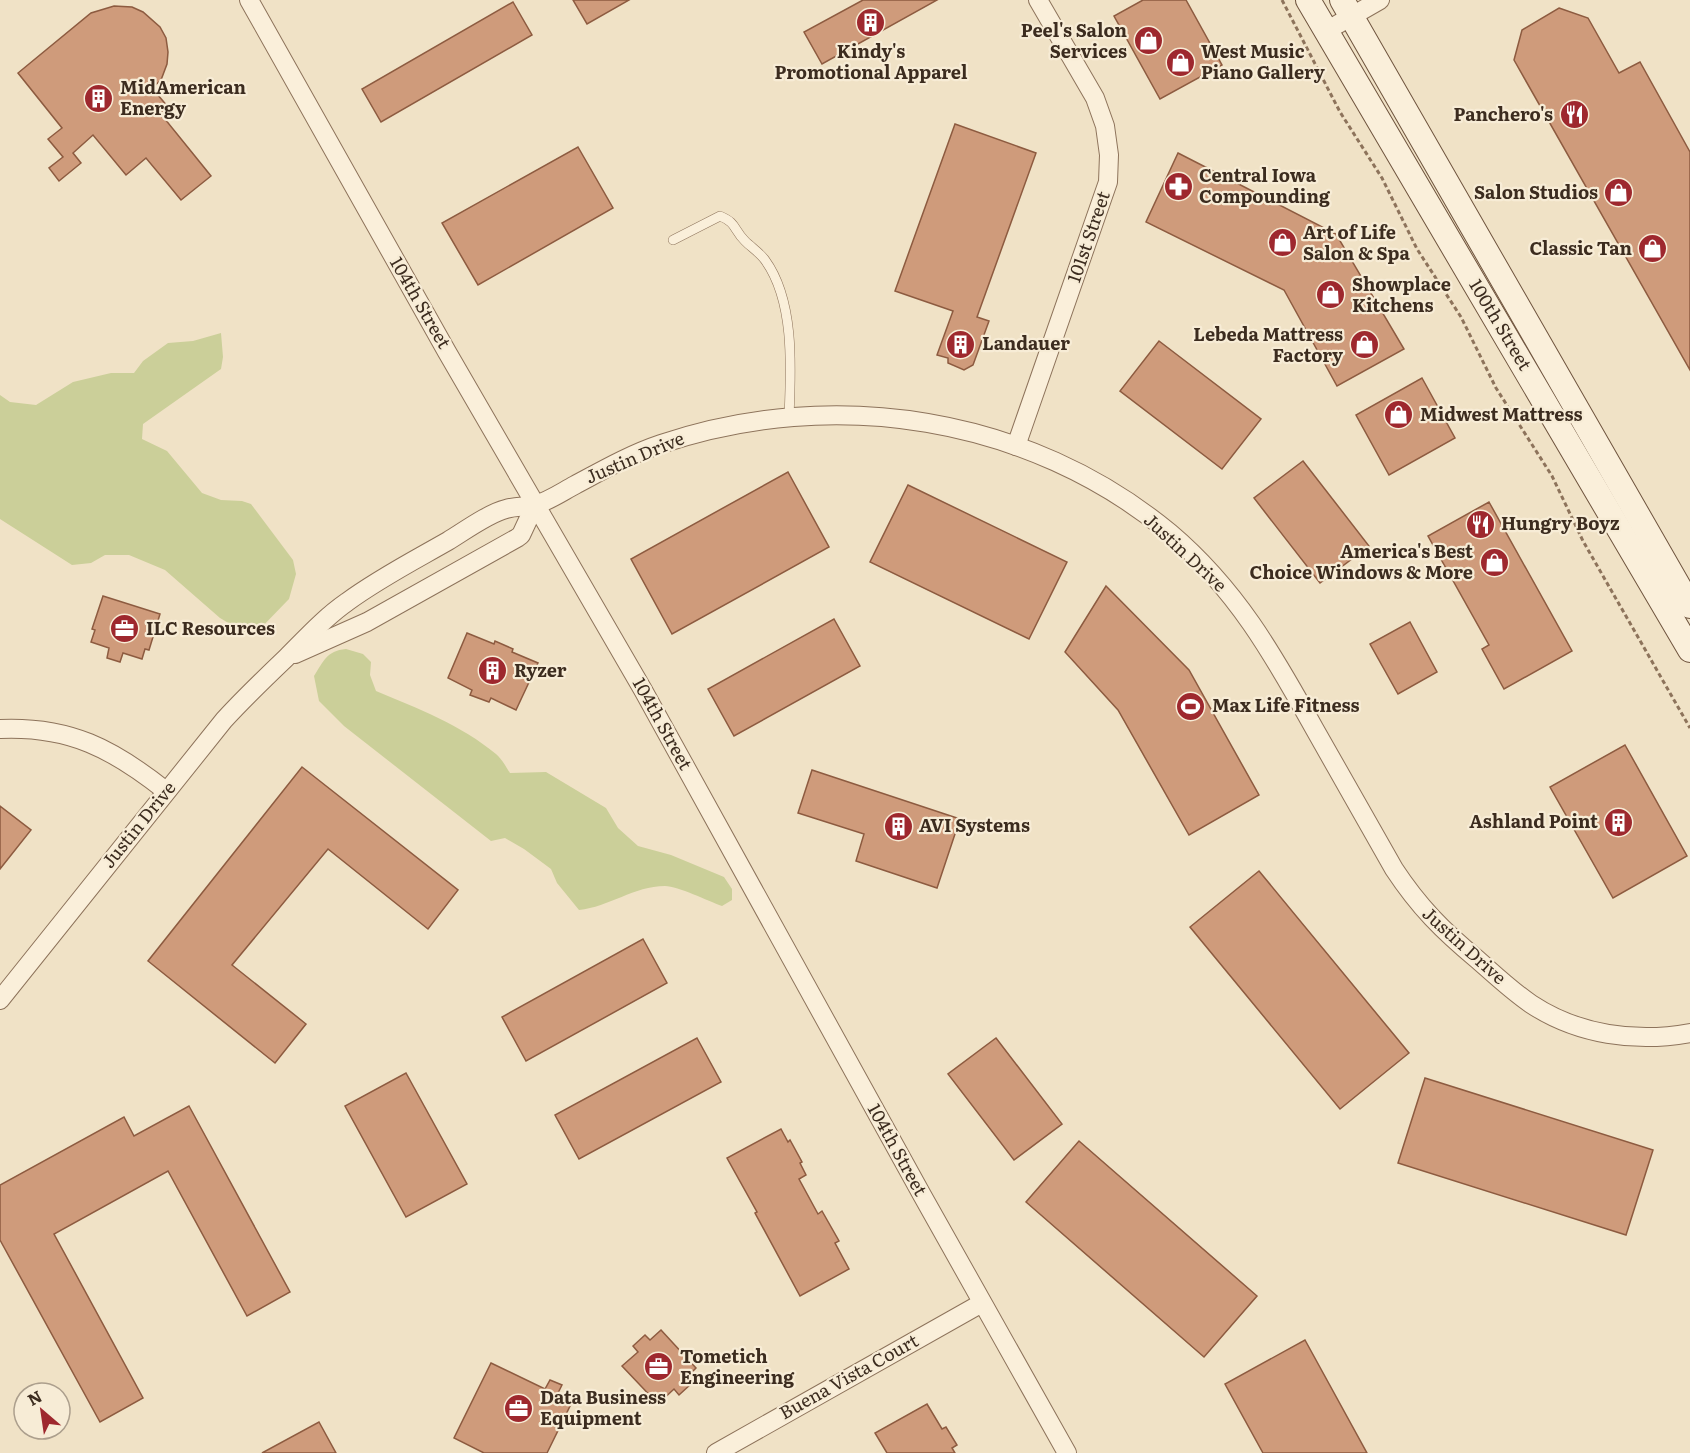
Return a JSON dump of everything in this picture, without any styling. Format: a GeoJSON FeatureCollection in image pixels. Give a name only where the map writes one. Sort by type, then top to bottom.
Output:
{"type":"FeatureCollection","features":[{"type":"Feature","properties":{"kind":"main road","name":"100th Street"},"geometry":{"type":"LineString","coordinates":[[1308,0],[1690,650]]}},
{"type":"Feature","properties":{"kind":"main road","name":"100th Street"},"geometry":{"type":"LineString","coordinates":[[1347,8],[1690,606]]}},
{"type":"Feature","properties":{"kind":"street","name":"104th Street"},"geometry":{"type":"LineString","coordinates":[[249,0],[535,505],[655,711],[1067,1453]]}},
{"type":"Feature","properties":{"kind":"street","name":"101st Street"},"geometry":{"type":"LineString","coordinates":[[1016,446],[1108,183],[1110,155],[1105,126],[1095,98],[1038,0]]}},
{"type":"Feature","properties":{"kind":"street"},"geometry":{"type":"LineString","coordinates":[[1326,31],[1347,8],[1380,0]]}},
{"type":"Feature","properties":{"kind":"street","name":"Justin Drive"},"geometry":{"type":"LineString","coordinates":[[0,1000],[224,720],[254,687],[343,604],[373,584],[504,509],[535,505],[610,466],[656,446],[703,431],[754,420],[821,414],[915,420],[983,434],[1034,452],[1083,475],[1130,503],[1171,534],[1208,569],[1242,608],[1271,650],[1368,825],[1412,896],[1449,936],[1516,993],[1561,1020],[1587,1029],[1643,1038],[1690,1033]]}},
{"type":"Feature","properties":{"kind":"street","name":"Justin Drive"},"geometry":{"type":"LineString","coordinates":[[286,657],[367,622],[517,538],[521,535],[535,505]]}},
{"type":"Feature","properties":{"kind":"street"},"geometry":{"type":"LineString","coordinates":[[0,729],[21,728],[48,731],[76,738],[127,761],[166,791]]}},
{"type":"Feature","properties":{"kind":"street","name":"Buena Vista Court"},"geometry":{"type":"LineString","coordinates":[[716,1453],[982,1303]]}},
{"type":"Feature","properties":{"kind":"lane"},"geometry":{"type":"LineString","coordinates":[[673,240],[720,216],[731,221],[742,239],[764,259],[774,275],[790,331],[789,417]]}},
{"type":"Feature","properties":{"kind":"path"},"geometry":{"type":"LineString","coordinates":[[1282,0],[1340,112],[1382,178],[1417,249],[1461,317],[1496,388],[1552,476],[1582,541],[1690,728]]}},
{"type":"Feature","properties":{"kind":"green space"},"geometry":{"type":"Polygon","coordinates":[[[221,333],[223,357],[221,369],[143,424],[142,439],[167,451],[202,493],[221,500],[251,504],[293,560],[296,574],[289,599],[258,631],[247,634],[220,618],[165,570],[129,555],[105,555],[91,563],[72,565],[0,519],[0,395],[10,402],[36,405],[73,382],[111,373],[134,373],[143,361],[168,343],[193,341],[221,333]]]}},
{"type":"Feature","properties":{"kind":"green space"},"geometry":{"type":"Polygon","coordinates":[[[346,649],[363,654],[371,662],[370,675],[376,691],[468,734],[496,754],[510,773],[546,772],[606,808],[618,828],[638,846],[671,855],[724,877],[732,889],[732,900],[722,906],[685,891],[665,886],[643,889],[601,905],[579,910],[557,883],[551,869],[505,838],[491,841],[344,726],[319,701],[314,676],[330,654],[346,649]]]}},
{"type":"Feature","properties":{"kind":"building"},"geometry":{"type":"Polygon","coordinates":[[[573,0],[629,0],[587,24],[573,0]]]}},
{"type":"Feature","properties":{"kind":"building"},"geometry":{"type":"Polygon","coordinates":[[[863,0],[937,0],[822,64],[804,32],[863,0]]]}},
{"type":"Feature","properties":{"kind":"building"},"geometry":{"type":"Polygon","coordinates":[[[1143,0],[1186,0],[1222,65],[1160,99],[1114,16],[1143,0]]]}},
{"type":"Feature","properties":{"kind":"building"},"geometry":{"type":"Polygon","coordinates":[[[513,2],[532,35],[381,122],[362,89],[513,2]]]}},
{"type":"Feature","properties":{"kind":"building","name":"MidAmerican Energy"},"geometry":{"type":"Polygon","coordinates":[[[114,6],[132,7],[143,12],[160,27],[166,38],[167,64],[161,80],[152,88],[168,107],[160,113],[211,176],[181,200],[146,158],[126,175],[93,135],[73,153],[81,163],[59,181],[49,168],[63,157],[48,139],[62,128],[18,73],[91,13],[114,6]]]}},
{"type":"Feature","properties":{"kind":"building"},"geometry":{"type":"Polygon","coordinates":[[[1559,8],[1588,18],[1619,73],[1640,62],[1690,152],[1690,370],[1514,60],[1522,30],[1559,8]]]}},
{"type":"Feature","properties":{"kind":"building"},"geometry":{"type":"Polygon","coordinates":[[[955,124],[1036,153],[977,317],[989,321],[973,365],[964,370],[948,363],[948,358],[937,355],[953,311],[895,291],[955,124]]]}},
{"type":"Feature","properties":{"kind":"building"},"geometry":{"type":"Polygon","coordinates":[[[578,147],[613,208],[478,285],[442,223],[578,147]]]}},
{"type":"Feature","properties":{"kind":"building"},"geometry":{"type":"Polygon","coordinates":[[[1178,153],[1336,234],[1404,349],[1337,386],[1284,290],[1146,222],[1178,153]]]}},
{"type":"Feature","properties":{"kind":"building"},"geometry":{"type":"Polygon","coordinates":[[[1159,341],[1261,419],[1222,469],[1120,391],[1159,341]]]}},
{"type":"Feature","properties":{"kind":"building","name":"Midwest Mattress"},"geometry":{"type":"Polygon","coordinates":[[[1422,378],[1455,438],[1389,475],[1356,415],[1422,378]]]}},
{"type":"Feature","properties":{"kind":"building"},"geometry":{"type":"Polygon","coordinates":[[[1303,461],[1369,546],[1320,583],[1254,498],[1303,461]]]}},
{"type":"Feature","properties":{"kind":"building"},"geometry":{"type":"Polygon","coordinates":[[[788,472],[829,547],[672,634],[631,559],[788,472]]]}},
{"type":"Feature","properties":{"kind":"building"},"geometry":{"type":"Polygon","coordinates":[[[908,485],[1067,562],[1029,639],[870,562],[908,485]]]}},
{"type":"Feature","properties":{"kind":"building"},"geometry":{"type":"Polygon","coordinates":[[[1489,502],[1572,651],[1504,689],[1482,649],[1489,645],[1428,536],[1489,502]]]}},
{"type":"Feature","properties":{"kind":"building"},"geometry":{"type":"Polygon","coordinates":[[[1106,586],[1189,670],[1259,795],[1189,835],[1118,710],[1065,652],[1106,586]]]}},
{"type":"Feature","properties":{"kind":"building","name":"ILC Resources"},"geometry":{"type":"Polygon","coordinates":[[[103,596],[160,614],[149,650],[145,649],[142,659],[123,653],[120,662],[107,658],[109,648],[91,642],[95,630],[92,629],[103,596]]]}},
{"type":"Feature","properties":{"kind":"building"},"geometry":{"type":"Polygon","coordinates":[[[834,619],[860,666],[734,736],[708,689],[834,619]]]}},
{"type":"Feature","properties":{"kind":"building"},"geometry":{"type":"Polygon","coordinates":[[[1410,622],[1437,672],[1398,694],[1370,644],[1410,622]]]}},
{"type":"Feature","properties":{"kind":"building","name":"Ryzer"},"geometry":{"type":"Polygon","coordinates":[[[467,633],[494,644],[495,641],[513,649],[512,652],[538,663],[516,710],[491,698],[489,702],[470,695],[472,690],[448,678],[467,633]]]}},
{"type":"Feature","properties":{"kind":"building","name":"Ashland Point"},"geometry":{"type":"Polygon","coordinates":[[[1625,745],[1687,856],[1613,898],[1550,787],[1625,745]]]}},
{"type":"Feature","properties":{"kind":"building"},"geometry":{"type":"Polygon","coordinates":[[[302,767],[458,890],[428,929],[328,849],[232,965],[306,1024],[275,1063],[148,961],[302,767]]]}},
{"type":"Feature","properties":{"kind":"building","name":"AVI Systems"},"geometry":{"type":"Polygon","coordinates":[[[812,770],[960,819],[937,888],[856,861],[864,834],[798,813],[812,770]]]}},
{"type":"Feature","properties":{"kind":"building"},"geometry":{"type":"Polygon","coordinates":[[[0,806],[31,830],[0,869],[0,806]]]}},
{"type":"Feature","properties":{"kind":"building"},"geometry":{"type":"Polygon","coordinates":[[[1259,871],[1409,1053],[1340,1109],[1190,927],[1259,871]]]}},
{"type":"Feature","properties":{"kind":"building"},"geometry":{"type":"Polygon","coordinates":[[[643,939],[667,983],[526,1061],[502,1017],[643,939]]]}},
{"type":"Feature","properties":{"kind":"building"},"geometry":{"type":"Polygon","coordinates":[[[697,1038],[721,1082],[579,1159],[555,1115],[697,1038]]]}},
{"type":"Feature","properties":{"kind":"building"},"geometry":{"type":"Polygon","coordinates":[[[996,1038],[1062,1124],[1014,1160],[948,1074],[996,1038]]]}},
{"type":"Feature","properties":{"kind":"building"},"geometry":{"type":"Polygon","coordinates":[[[406,1073],[467,1184],[406,1217],[345,1106],[406,1073]]]}},
{"type":"Feature","properties":{"kind":"building"},"geometry":{"type":"Polygon","coordinates":[[[1425,1078],[1653,1150],[1626,1235],[1398,1163],[1425,1078]]]}},
{"type":"Feature","properties":{"kind":"building"},"geometry":{"type":"Polygon","coordinates":[[[189,1106],[290,1292],[247,1316],[168,1171],[54,1234],[143,1398],[100,1422],[0,1240],[0,1185],[124,1117],[134,1136],[189,1106]]]}},
{"type":"Feature","properties":{"kind":"building"},"geometry":{"type":"Polygon","coordinates":[[[781,1129],[802,1162],[800,1163],[806,1175],[799,1179],[818,1214],[822,1211],[839,1241],[835,1243],[849,1269],[800,1296],[727,1158],[781,1129]]]}},
{"type":"Feature","properties":{"kind":"building"},"geometry":{"type":"Polygon","coordinates":[[[1079,1141],[1257,1296],[1204,1357],[1026,1202],[1079,1141]]]}},
{"type":"Feature","properties":{"kind":"building","name":"Tometich Engineering"},"geometry":{"type":"Polygon","coordinates":[[[661,1330],[696,1368],[686,1378],[691,1384],[679,1395],[674,1389],[658,1404],[622,1366],[638,1352],[633,1346],[645,1335],[650,1340],[661,1330]]]}},
{"type":"Feature","properties":{"kind":"building"},"geometry":{"type":"Polygon","coordinates":[[[1305,1340],[1367,1453],[1263,1453],[1225,1384],[1305,1340]]]}},
{"type":"Feature","properties":{"kind":"building","name":"Data Business Equipment"},"geometry":{"type":"Polygon","coordinates":[[[491,1363],[545,1389],[550,1380],[562,1385],[557,1395],[572,1402],[547,1453],[484,1453],[454,1438],[491,1363]]]}},
{"type":"Feature","properties":{"kind":"building"},"geometry":{"type":"Polygon","coordinates":[[[927,1404],[942,1429],[946,1427],[957,1445],[952,1448],[955,1453],[887,1453],[875,1433],[927,1404]]]}},
{"type":"Feature","properties":{"kind":"building"},"geometry":{"type":"Polygon","coordinates":[[[319,1422],[336,1453],[262,1453],[319,1422]]]}},
{"type":"Feature","properties":{"kind":"place","name":"Kindy's Promotional Apparel"},"geometry":{"type":"Point","coordinates":[871,23]}},
{"type":"Feature","properties":{"kind":"place","name":"Peel's Salon Services"},"geometry":{"type":"Point","coordinates":[1148,41]}},
{"type":"Feature","properties":{"kind":"place","name":"West Music Piano Gallery"},"geometry":{"type":"Point","coordinates":[1180,62]}},
{"type":"Feature","properties":{"kind":"place","name":"MidAmerican Energy"},"geometry":{"type":"Point","coordinates":[99,98]}},
{"type":"Feature","properties":{"kind":"place","name":"Panchero's"},"geometry":{"type":"Point","coordinates":[1574,115]}},
{"type":"Feature","properties":{"kind":"place","name":"Central Iowa Compounding"},"geometry":{"type":"Point","coordinates":[1178,186]}},
{"type":"Feature","properties":{"kind":"place","name":"Salon Studios"},"geometry":{"type":"Point","coordinates":[1619,193]}},
{"type":"Feature","properties":{"kind":"place","name":"Art of Life Salon & Spa"},"geometry":{"type":"Point","coordinates":[1282,243]}},
{"type":"Feature","properties":{"kind":"place","name":"Classic Tan"},"geometry":{"type":"Point","coordinates":[1653,249]}},
{"type":"Feature","properties":{"kind":"place","name":"Showplace Kitchens"},"geometry":{"type":"Point","coordinates":[1331,295]}},
{"type":"Feature","properties":{"kind":"place","name":"Landauer"},"geometry":{"type":"Point","coordinates":[961,344]}},
{"type":"Feature","properties":{"kind":"place","name":"Lebeda Mattress Factory"},"geometry":{"type":"Point","coordinates":[1364,345]}},
{"type":"Feature","properties":{"kind":"place","name":"Midwest Mattress"},"geometry":{"type":"Point","coordinates":[1399,415]}},
{"type":"Feature","properties":{"kind":"place","name":"Hungry Boyz"},"geometry":{"type":"Point","coordinates":[1480,524]}},
{"type":"Feature","properties":{"kind":"place","name":"America's Best Choice Windows & More"},"geometry":{"type":"Point","coordinates":[1494,562]}},
{"type":"Feature","properties":{"kind":"place","name":"ILC Resources"},"geometry":{"type":"Point","coordinates":[125,629]}},
{"type":"Feature","properties":{"kind":"place","name":"Ryzer"},"geometry":{"type":"Point","coordinates":[493,671]}},
{"type":"Feature","properties":{"kind":"place","name":"Max Life Fitness"},"geometry":{"type":"Point","coordinates":[1191,706]}},
{"type":"Feature","properties":{"kind":"place","name":"Ashland Point"},"geometry":{"type":"Point","coordinates":[1619,822]}},
{"type":"Feature","properties":{"kind":"place","name":"AVI Systems"},"geometry":{"type":"Point","coordinates":[898,826]}},
{"type":"Feature","properties":{"kind":"place","name":"Tometich Engineering"},"geometry":{"type":"Point","coordinates":[659,1367]}},
{"type":"Feature","properties":{"kind":"place","name":"Data Business Equipment"},"geometry":{"type":"Point","coordinates":[519,1408]}}]}
